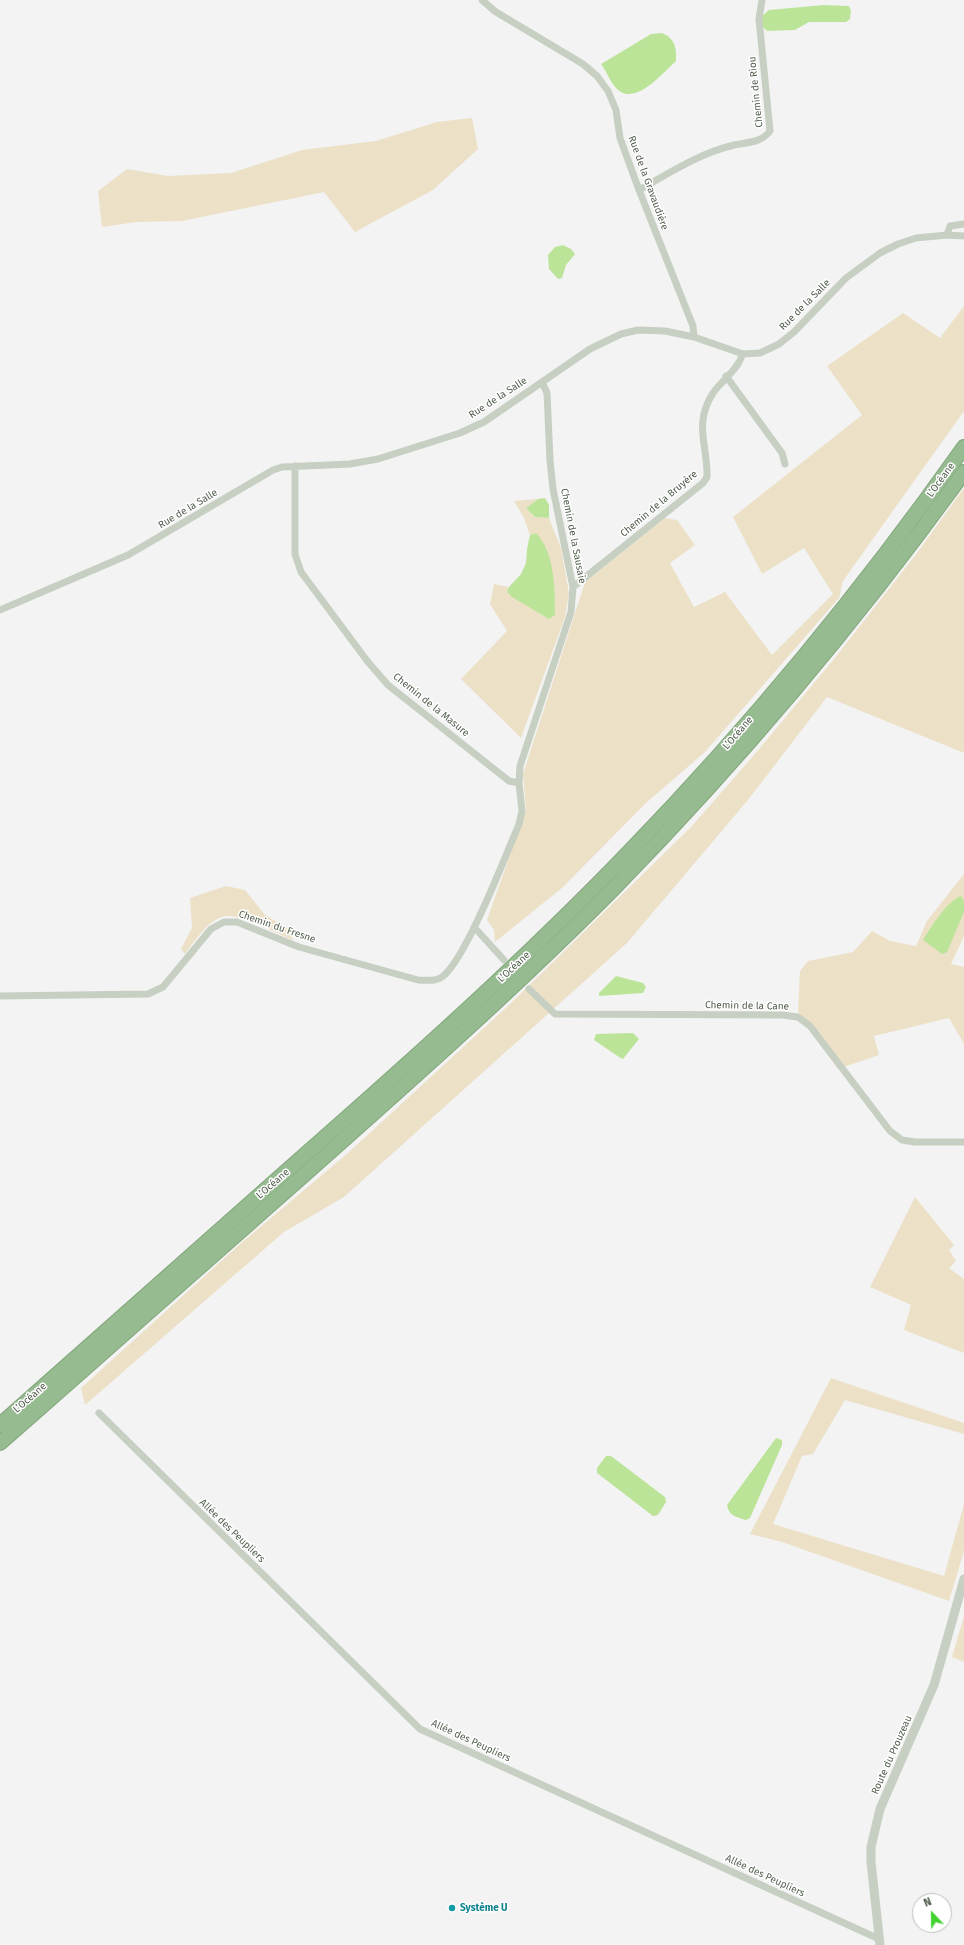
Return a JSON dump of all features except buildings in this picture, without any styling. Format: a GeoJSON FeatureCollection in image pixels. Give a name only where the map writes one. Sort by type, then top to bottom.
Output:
{"type":"FeatureCollection","features":[{"type":"Feature","properties":{"kind":"highway","name":"L’Océane"},"geometry":{"type":"LineString","coordinates":[[0,1425],[396,1075],[503,977],[586,897],[685,793],[766,702],[881,560],[964,447]]}},
{"type":"Feature","properties":{"kind":"highway","name":"L’Océane"},"geometry":{"type":"LineString","coordinates":[[0,1443],[405,1086],[534,967],[613,889],[694,804],[783,704],[890,571],[964,472]]}},
{"type":"Feature","properties":{"kind":"street","name":"Rue de la Gravaudière"},"geometry":{"type":"LineString","coordinates":[[482,0],[496,12],[583,64],[597,76],[608,91],[616,110],[620,138],[693,326],[694,337]]}},
{"type":"Feature","properties":{"kind":"street","name":"Chemin de Riou"},"geometry":{"type":"LineString","coordinates":[[639,190],[686,163],[732,146],[760,140],[765,138],[770,131],[759,19],[762,0]]}},
{"type":"Feature","properties":{"kind":"street"},"geometry":{"type":"LineString","coordinates":[[947,235],[950,226],[964,224]]}},
{"type":"Feature","properties":{"kind":"street","name":"Rue de la Salle"},"geometry":{"type":"LineString","coordinates":[[0,610],[128,555],[264,475],[282,467],[350,464],[378,459],[460,433],[484,422],[590,348],[621,334],[654,329],[694,337],[743,354],[760,353],[779,344],[794,332],[846,278],[880,253],[898,244],[916,238],[947,235],[964,236]]}},
{"type":"Feature","properties":{"kind":"street","name":"Chemin de la Bruyère"},"geometry":{"type":"LineString","coordinates":[[574,586],[703,483],[707,477],[702,436],[703,419],[706,406],[713,393],[726,376],[739,363],[743,354]]}},
{"type":"Feature","properties":{"kind":"street"},"geometry":{"type":"LineString","coordinates":[[726,376],[782,453],[785,464]]}},
{"type":"Feature","properties":{"kind":"street","name":"Chemin de la Sausaie"},"geometry":{"type":"LineString","coordinates":[[519,783],[520,766],[571,612],[574,586],[553,489],[547,393],[542,382]]}},
{"type":"Feature","properties":{"kind":"street","name":"Chemin de la Masure"},"geometry":{"type":"LineString","coordinates":[[296,466],[295,554],[301,572],[368,662],[388,685],[509,781],[519,783]]}},
{"type":"Feature","properties":{"kind":"street"},"geometry":{"type":"LineString","coordinates":[[504,960],[474,927],[519,824],[522,812],[519,783]]}},
{"type":"Feature","properties":{"kind":"street","name":"Chemin du Fresne"},"geometry":{"type":"LineString","coordinates":[[0,996],[148,994],[163,987],[211,929],[224,922],[237,922],[299,947],[418,980],[431,981],[441,977],[451,969],[474,927]]}},
{"type":"Feature","properties":{"kind":"street","name":"Chemin de la Cane"},"geometry":{"type":"LineString","coordinates":[[529,989],[555,1014],[774,1015],[798,1017],[810,1026],[890,1131],[902,1140],[914,1142],[964,1142]]}},
{"type":"Feature","properties":{"kind":"street","name":"Allée des Peupliers"},"geometry":{"type":"LineString","coordinates":[[99,1413],[420,1729],[879,1942]]}},
{"type":"Feature","properties":{"kind":"street","name":"Route du Prouzeau"},"geometry":{"type":"LineString","coordinates":[[879,1942],[871,1862],[875,1827],[880,1809],[934,1685],[964,1579]]}},
{"type":"Feature","properties":{"kind":"shaded area"},"geometry":{"type":"Polygon","coordinates":[[[824,5],[849,6],[851,11],[850,19],[846,22],[809,22],[795,30],[767,31],[762,26],[762,16],[769,10],[824,5]]]}},
{"type":"Feature","properties":{"kind":"shaded area"},"geometry":{"type":"Polygon","coordinates":[[[661,33],[669,37],[674,43],[676,61],[651,84],[636,93],[628,94],[618,90],[601,64],[651,34],[661,33]]]}},
{"type":"Feature","properties":{"kind":"shaded area"},"geometry":{"type":"Polygon","coordinates":[[[472,118],[478,149],[433,190],[355,232],[324,192],[182,221],[136,222],[102,227],[98,191],[127,169],[168,176],[231,173],[302,150],[376,141],[437,122],[472,118]]]}},
{"type":"Feature","properties":{"kind":"shaded area"},"geometry":{"type":"Polygon","coordinates":[[[563,245],[571,249],[575,254],[566,265],[562,278],[558,279],[549,269],[548,255],[555,247],[563,245]]]}},
{"type":"Feature","properties":{"kind":"shaded area"},"geometry":{"type":"Polygon","coordinates":[[[964,306],[964,411],[843,581],[839,598],[705,752],[646,803],[562,888],[495,942],[494,930],[487,920],[526,810],[523,774],[585,582],[665,518],[677,520],[695,545],[670,563],[694,607],[725,592],[772,655],[833,594],[804,548],[762,574],[733,517],[862,415],[827,366],[903,313],[940,338],[964,306]]]}},
{"type":"Feature","properties":{"kind":"shaded area"},"geometry":{"type":"Polygon","coordinates":[[[964,488],[964,753],[827,697],[748,800],[627,943],[344,1197],[284,1232],[85,1405],[81,1388],[239,1245],[349,1152],[509,1005],[691,827],[754,755],[834,659],[917,553],[964,488]]]}},
{"type":"Feature","properties":{"kind":"shaded area"},"geometry":{"type":"Polygon","coordinates":[[[545,498],[549,505],[549,518],[535,517],[526,508],[538,499],[545,498]]]}},
{"type":"Feature","properties":{"kind":"shaded area"},"geometry":{"type":"Polygon","coordinates":[[[538,499],[526,508],[535,517],[549,518],[561,548],[569,593],[565,617],[521,738],[461,679],[507,631],[490,604],[494,584],[509,587],[507,592],[549,619],[536,533],[530,535],[524,518],[514,501],[538,499]]]}},
{"type":"Feature","properties":{"kind":"shaded area"},"geometry":{"type":"Polygon","coordinates":[[[536,533],[547,551],[553,572],[555,615],[549,619],[512,597],[507,592],[509,587],[521,574],[526,563],[530,535],[536,533]]]}},
{"type":"Feature","properties":{"kind":"shaded area"},"geometry":{"type":"Polygon","coordinates":[[[964,874],[964,936],[951,964],[964,967],[964,1044],[949,1018],[874,1036],[879,1055],[838,1069],[798,1012],[800,971],[808,961],[853,952],[872,931],[890,941],[916,946],[927,921],[964,874]]]}},
{"type":"Feature","properties":{"kind":"shaded area"},"geometry":{"type":"Polygon","coordinates":[[[226,886],[245,890],[265,915],[293,931],[291,934],[293,940],[242,918],[227,916],[215,920],[203,930],[185,954],[181,949],[192,928],[190,898],[226,886]]]}},
{"type":"Feature","properties":{"kind":"shaded area"},"geometry":{"type":"Polygon","coordinates":[[[961,896],[964,900],[964,912],[947,952],[942,954],[923,940],[945,909],[961,896]]]}},
{"type":"Feature","properties":{"kind":"shaded area"},"geometry":{"type":"Polygon","coordinates":[[[616,976],[643,983],[646,987],[643,993],[599,996],[599,993],[616,976]]]}},
{"type":"Feature","properties":{"kind":"shaded area"},"geometry":{"type":"Polygon","coordinates":[[[633,1033],[639,1039],[623,1059],[594,1040],[596,1034],[633,1033]]]}},
{"type":"Feature","properties":{"kind":"shaded area"},"geometry":{"type":"Polygon","coordinates":[[[915,1197],[954,1245],[949,1250],[956,1261],[949,1268],[964,1279],[964,1353],[904,1330],[911,1305],[870,1287],[915,1197]]]}},
{"type":"Feature","properties":{"kind":"shaded area"},"geometry":{"type":"Polygon","coordinates":[[[831,1378],[964,1423],[964,1434],[845,1400],[813,1454],[802,1456],[773,1524],[944,1576],[964,1504],[964,1551],[949,1601],[782,1542],[750,1534],[831,1378]]]}},
{"type":"Feature","properties":{"kind":"shaded area"},"geometry":{"type":"Polygon","coordinates":[[[776,1438],[782,1440],[782,1445],[750,1518],[746,1520],[734,1516],[729,1512],[727,1505],[776,1438]]]}},
{"type":"Feature","properties":{"kind":"shaded area"},"geometry":{"type":"Polygon","coordinates":[[[606,1456],[611,1456],[665,1497],[666,1502],[658,1515],[653,1516],[597,1473],[597,1468],[606,1456]]]}},
{"type":"Feature","properties":{"kind":"shaded area"},"geometry":{"type":"Polygon","coordinates":[[[964,1616],[964,1662],[952,1657],[964,1616]]]}},
{"type":"Feature","properties":{"kind":"place","name":"Système U"},"geometry":{"type":"Point","coordinates":[452,1908]}}]}
